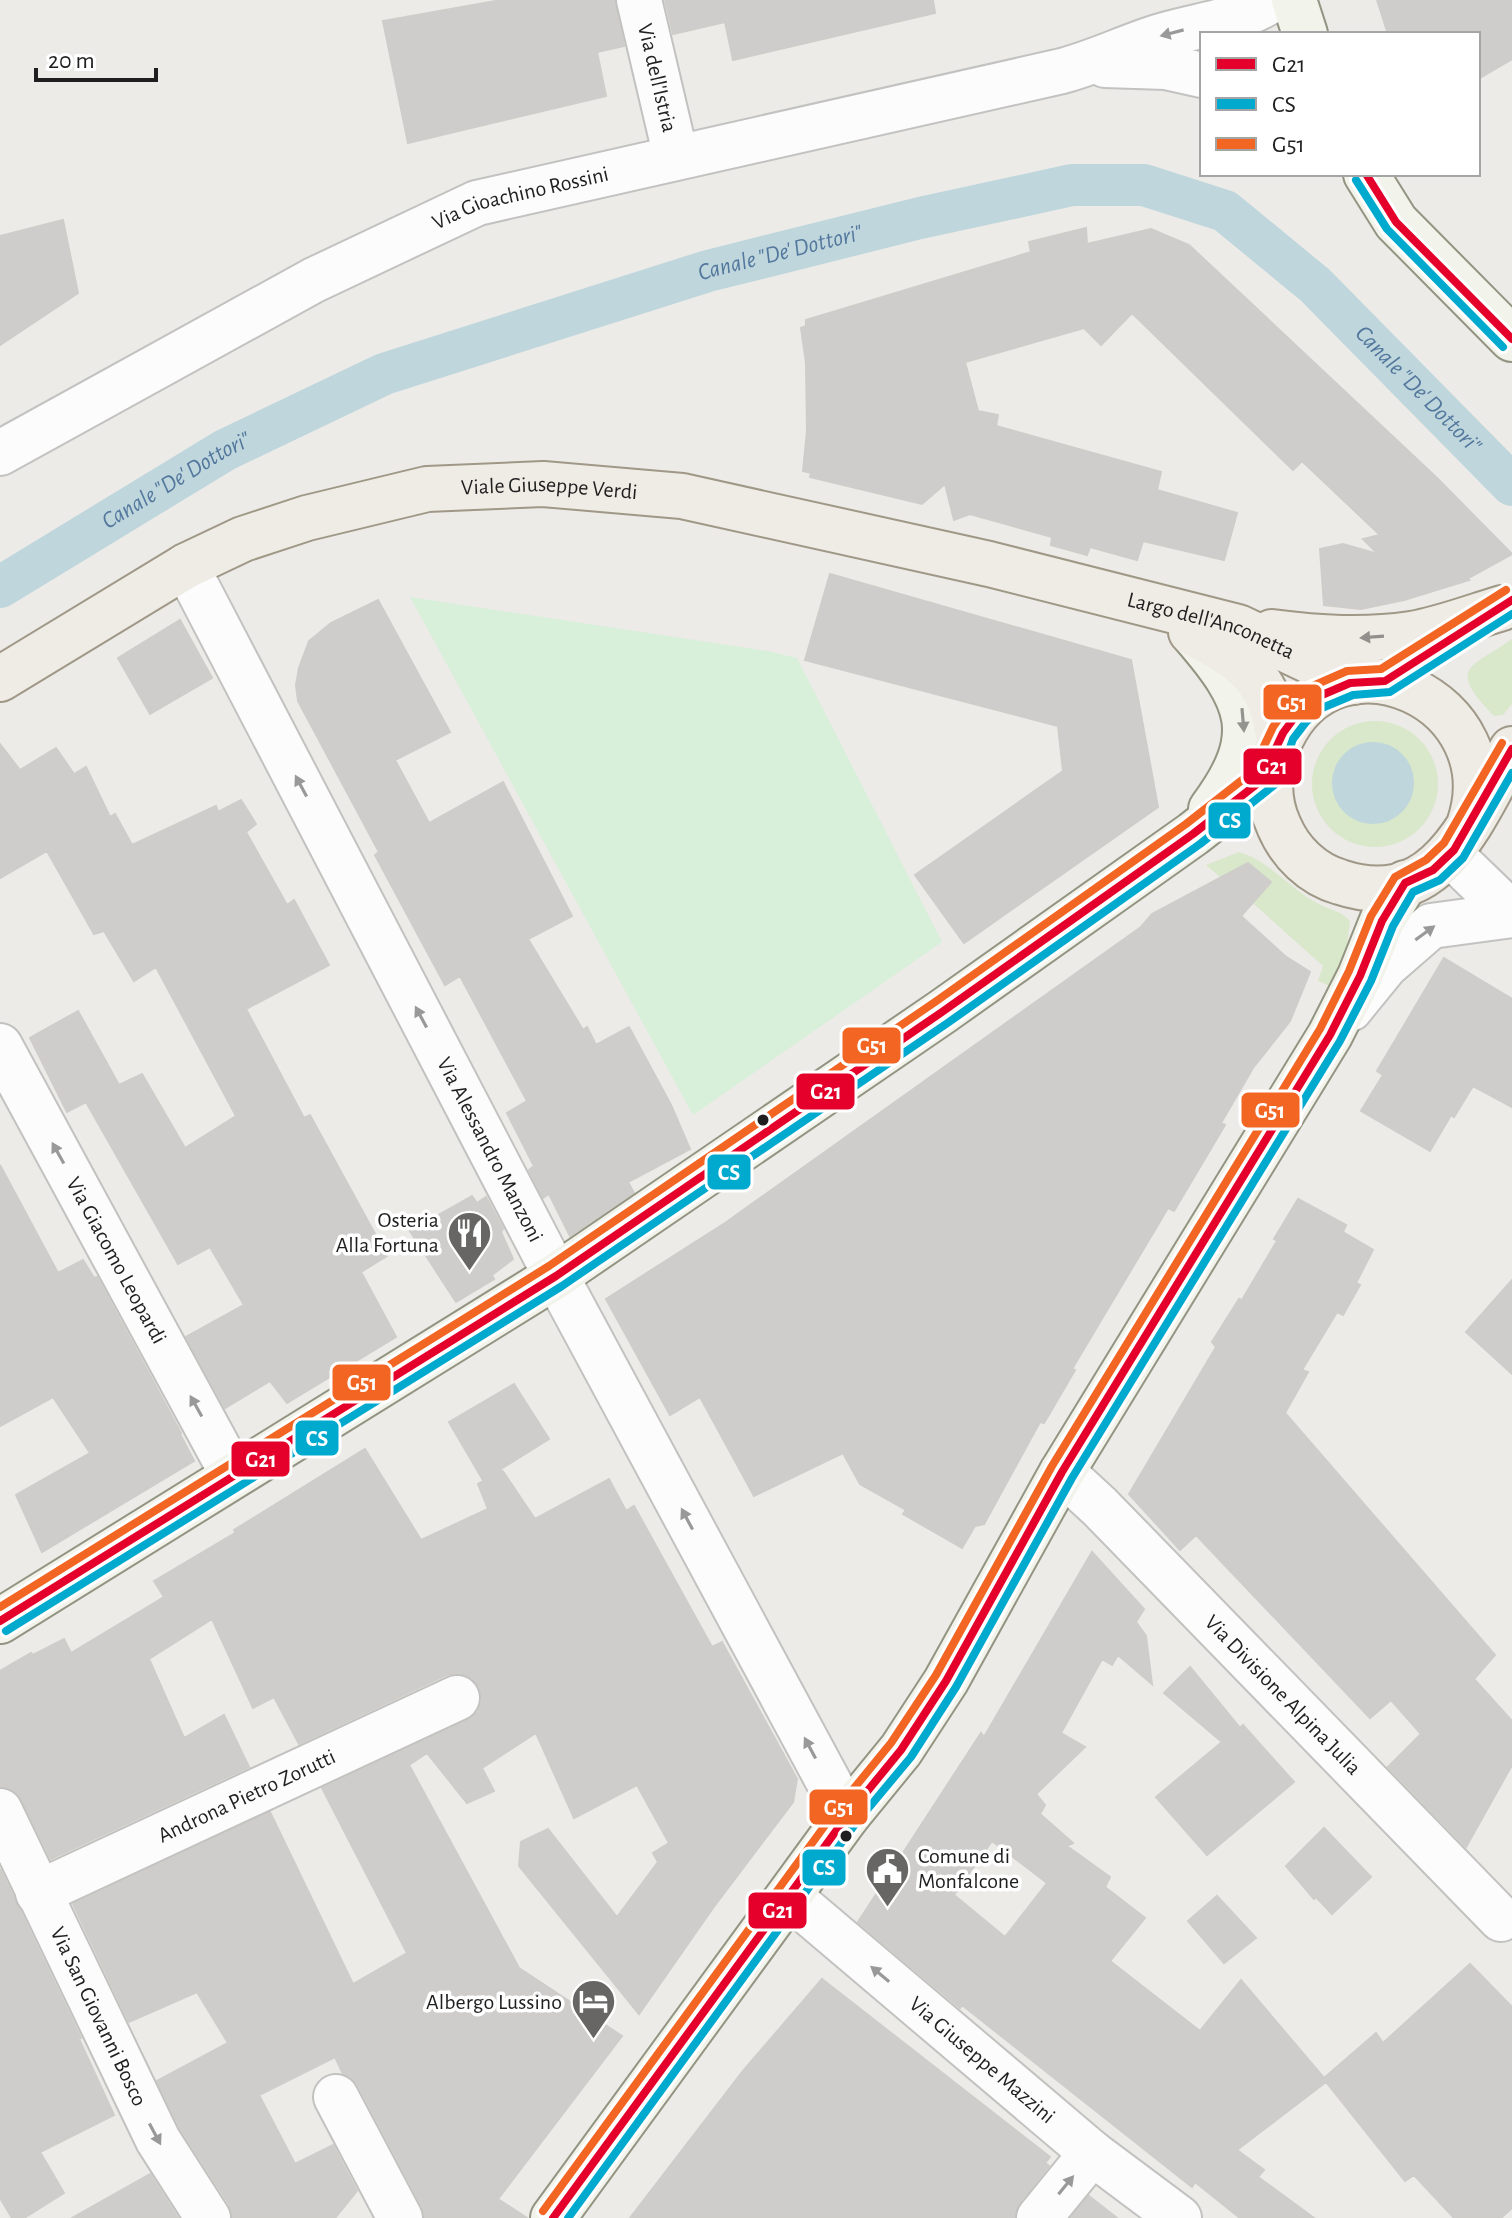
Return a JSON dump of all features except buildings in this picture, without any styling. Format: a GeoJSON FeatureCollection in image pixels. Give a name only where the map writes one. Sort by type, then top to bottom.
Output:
{"type":"FeatureCollection","features":[{"type":"Feature","properties":{"kind":"main road","name":"Viale Giuseppe Verdi"},"geometry":{"type":"LineString","coordinates":[[0,679],[186,566],[243,539],[281,526],[427,489],[543,484],[682,496],[989,564],[1132,601]]}},
{"type":"Feature","properties":{"kind":"main road","name":"Largo dell'Anconetta"},"geometry":{"type":"LineString","coordinates":[[1132,601],[1238,627],[1369,682],[1407,686],[1428,695],[1446,709],[1461,728],[1472,751],[1477,774],[1476,802],[1460,840]]}},
{"type":"Feature","properties":{"kind":"main road","name":"Largo dell'Anconetta"},"geometry":{"type":"LineString","coordinates":[[1132,601],[1234,655],[1265,688],[1275,715],[1272,806],[1278,825],[1290,846],[1325,877],[1351,886],[1379,888],[1405,883],[1433,870],[1460,840],[1512,749]]}},
{"type":"Feature","properties":{"kind":"main road","name":"Largo dell'Anconetta"},"geometry":{"type":"LineString","coordinates":[[1275,757],[1290,723],[1308,704],[1327,691],[1369,682],[1507,604]]}},
{"type":"Feature","properties":{"kind":"main road"},"geometry":{"type":"LineString","coordinates":[[1238,627],[1319,638],[1368,638],[1413,633],[1507,604]]}},
{"type":"Feature","properties":{"kind":"street","name":"Via dell'Istria"},"geometry":{"type":"LineString","coordinates":[[639,0],[676,157]]}},
{"type":"Feature","properties":{"kind":"street","name":"Via Gioachino Rossini"},"geometry":{"type":"LineString","coordinates":[[0,453],[314,280],[477,203],[1086,64],[1160,36],[1256,11],[1272,0]]}},
{"type":"Feature","properties":{"kind":"street"},"geometry":{"type":"LineString","coordinates":[[1294,0],[1304,32]]}},
{"type":"Feature","properties":{"kind":"street","name":"Via Gioachino Rossini"},"geometry":{"type":"LineString","coordinates":[[1086,64],[1166,67],[1200,75]]}},
{"type":"Feature","properties":{"kind":"street"},"geometry":{"type":"LineString","coordinates":[[1367,176],[1396,222],[1512,339]]}},
{"type":"Feature","properties":{"kind":"street","name":"Via Alessandro Manzoni"},"geometry":{"type":"LineString","coordinates":[[186,566],[556,1276],[847,1816]]}},
{"type":"Feature","properties":{"kind":"street"},"geometry":{"type":"LineString","coordinates":[[1191,631],[1225,670],[1245,712],[1245,748],[1229,786],[1193,834]]}},
{"type":"Feature","properties":{"kind":"street","name":"Largo dell'Anconetta"},"geometry":{"type":"LineString","coordinates":[[0,1621],[556,1276],[757,1141],[1193,834],[1275,757]]}},
{"type":"Feature","properties":{"kind":"street"},"geometry":{"type":"LineString","coordinates":[[1333,1030],[1385,966],[1431,926],[1512,914],[1460,840]]}},
{"type":"Feature","properties":{"kind":"street"},"geometry":{"type":"LineString","coordinates":[[553,2218],[847,1816],[901,1750],[946,1681],[1062,1472],[1333,1030],[1360,976],[1382,921],[1405,883]]}},
{"type":"Feature","properties":{"kind":"street","name":"Via Giacomo Leopardi"},"geometry":{"type":"LineString","coordinates":[[0,1046],[233,1475]]}},
{"type":"Feature","properties":{"kind":"street","name":"Via Divisione Alpina Julia"},"geometry":{"type":"LineString","coordinates":[[1062,1472],[1111,1518],[1501,1919]]}},
{"type":"Feature","properties":{"kind":"street","name":"Androna Pietro Zorutti"},"geometry":{"type":"LineString","coordinates":[[38,1893],[457,1698]]}},
{"type":"Feature","properties":{"kind":"street","name":"Via San Giovanni Bosco"},"geometry":{"type":"LineString","coordinates":[[0,1811],[158,2140],[208,2218]]}},
{"type":"Feature","properties":{"kind":"street","name":"Via Giuseppe Mazzini"},"geometry":{"type":"LineString","coordinates":[[790,1897],[1092,2153],[1179,2218]]}},
{"type":"Feature","properties":{"kind":"street"},"geometry":{"type":"LineString","coordinates":[[336,2097],[400,2218]]}},
{"type":"Feature","properties":{"kind":"street"},"geometry":{"type":"LineString","coordinates":[[1039,2218],[1092,2153]]}},
{"type":"Feature","properties":{"kind":"green space"},"geometry":{"type":"Polygon","coordinates":[[[410,597],[797,658],[942,942],[693,1115],[410,597]]]}},
{"type":"Feature","properties":{"kind":"green space"},"geometry":{"type":"Polygon","coordinates":[[[1512,639],[1512,704],[1503,715],[1494,716],[1479,700],[1468,677],[1476,663],[1512,639]]]}},
{"type":"Feature","properties":{"kind":"green space"},"geometry":{"type":"Polygon","coordinates":[[[1375,721],[1399,726],[1420,739],[1433,760],[1438,784],[1433,808],[1420,829],[1399,842],[1375,847],[1351,842],[1330,829],[1317,808],[1312,784],[1317,760],[1330,739],[1351,726],[1375,721]]]}},
{"type":"Feature","properties":{"kind":"green space"},"geometry":{"type":"Polygon","coordinates":[[[1239,852],[1261,862],[1312,900],[1350,921],[1347,945],[1330,986],[1318,981],[1323,966],[1237,889],[1215,884],[1220,877],[1206,865],[1239,852]]]}},
{"type":"Feature","properties":{"kind":"water"},"geometry":{"type":"Polygon","coordinates":[[[1365,742],[1381,742],[1396,749],[1407,760],[1414,783],[1411,799],[1402,812],[1381,824],[1365,824],[1350,817],[1339,806],[1332,791],[1332,775],[1339,760],[1350,749],[1365,742]]]}},
{"type":"Feature","properties":{"kind":"waterway","name":"Canale \"De' Dottori\""},"geometry":{"type":"LineString","coordinates":[[0,587],[225,450],[384,374],[708,271],[920,218],[1072,185],[1144,185],[1225,211],[1315,285],[1512,485]]}},
{"type":"Feature","properties":{"kind":"transit line","name":"G21"},"geometry":{"type":"LineString","coordinates":[[1367,176],[1396,222],[1512,339]]}},
{"type":"Feature","properties":{"kind":"transit line","name":"CS"},"geometry":{"type":"LineString","coordinates":[[1356,180],[1387,229],[1503,347]]}},
{"type":"Feature","properties":{"kind":"transit line","name":"G51"},"geometry":{"type":"LineString","coordinates":[[0,1607],[549,1266],[935,1002],[1186,824],[1260,766],[1264,746],[1273,727],[1288,706],[1308,688],[1347,671],[1381,669],[1506,590]]}},
{"type":"Feature","properties":{"kind":"transit line","name":"G21"},"geometry":{"type":"LineString","coordinates":[[0,1621],[556,1276],[942,1012],[1193,834],[1271,773],[1275,750],[1283,733],[1297,714],[1315,698],[1350,683],[1385,681],[1512,600]]}},
{"type":"Feature","properties":{"kind":"transit line","name":"CS"},"geometry":{"type":"LineString","coordinates":[[6,1631],[562,1286],[949,1022],[1200,844],[1278,782],[1293,739],[1322,708],[1353,695],[1390,692],[1512,614]]}},
{"type":"Feature","properties":{"kind":"transit line","name":"G51"},"geometry":{"type":"LineString","coordinates":[[543,2211],[837,1809],[891,1743],[936,1675],[1052,1466],[1320,1029],[1349,971],[1371,916],[1395,877],[1426,860],[1444,843],[1502,743]]}},
{"type":"Feature","properties":{"kind":"transit line","name":"G21"},"geometry":{"type":"LineString","coordinates":[[553,2218],[847,1816],[901,1750],[946,1681],[1062,1472],[1330,1035],[1360,976],[1382,921],[1405,883],[1433,870],[1454,850],[1512,749]]}},
{"type":"Feature","properties":{"kind":"transit line","name":"CS"},"geometry":{"type":"LineString","coordinates":[[568,2218],[856,1823],[911,1757],[956,1687],[1072,1478],[1340,1041],[1371,981],[1393,926],[1413,892],[1440,880],[1463,858],[1512,773]]}},
{"type":"Feature","properties":{"kind":"place","name":"Osteria Alla Fortuna"},"geometry":{"type":"Point","coordinates":[470,1272]}},
{"type":"Feature","properties":{"kind":"place","name":"Comune di Monfalcone"},"geometry":{"type":"Point","coordinates":[887,1908]}},
{"type":"Feature","properties":{"kind":"place","name":"Albergo Lussino"},"geometry":{"type":"Point","coordinates":[593,2041]}}]}
